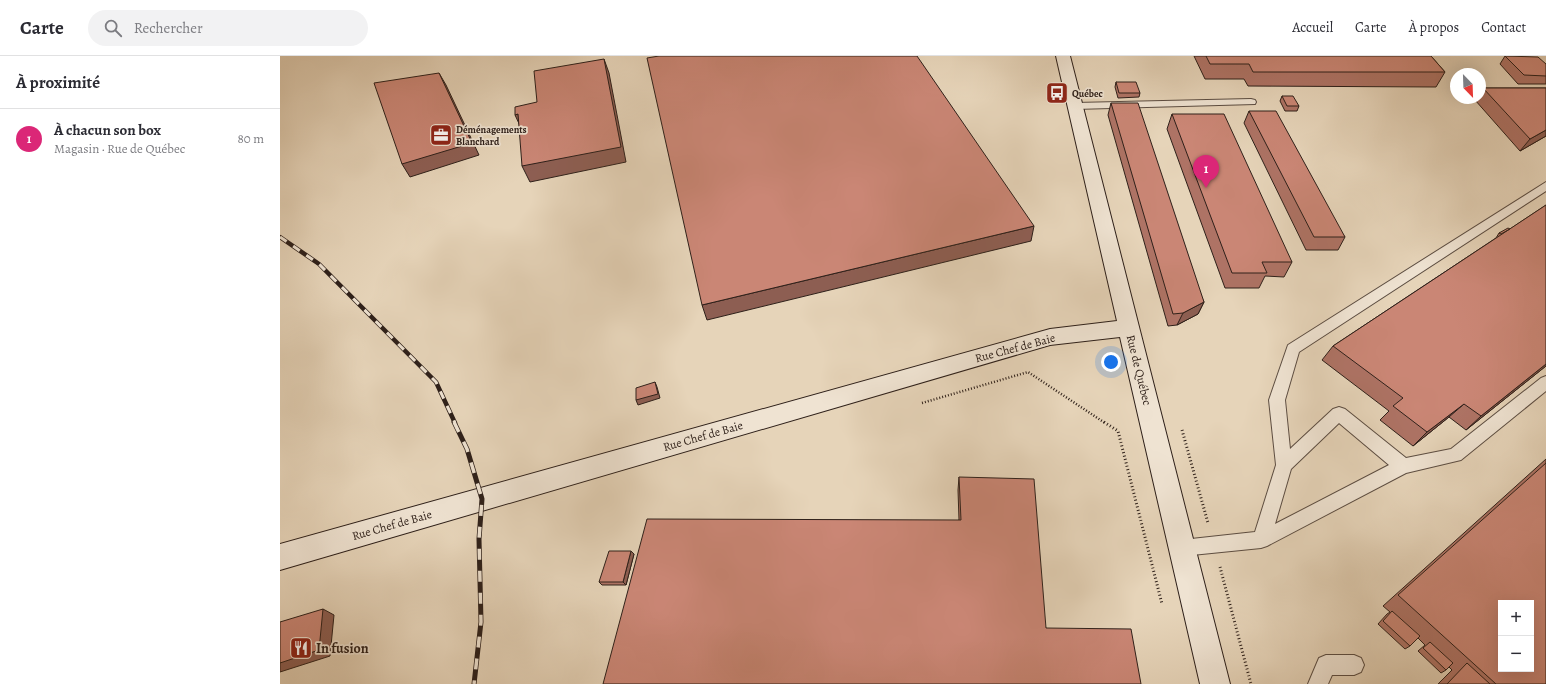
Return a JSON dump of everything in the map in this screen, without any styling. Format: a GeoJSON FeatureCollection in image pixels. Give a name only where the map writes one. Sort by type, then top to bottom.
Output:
{"type":"FeatureCollection","features":[{"type":"Feature","properties":{"kind":"street","name":"Rue de Québec"},"geometry":{"type":"LineString","coordinates":[[1063,56],[1215,684]]}},
{"type":"Feature","properties":{"kind":"street","name":"Rue Chef de Baie"},"geometry":{"type":"LineString","coordinates":[[280,557],[1050,337],[1129,328]]}},
{"type":"Feature","properties":{"kind":"lane"},"geometry":{"type":"LineString","coordinates":[[1075,106],[1251,102]]}},
{"type":"Feature","properties":{"kind":"lane"},"geometry":{"type":"LineString","coordinates":[[1261,540],[1284,465],[1277,400],[1293,349],[1546,186]]}},
{"type":"Feature","properties":{"kind":"lane"},"geometry":{"type":"LineString","coordinates":[[1182,548],[1261,540],[1403,466],[1455,455],[1546,382]]}},
{"type":"Feature","properties":{"kind":"lane"},"geometry":{"type":"LineString","coordinates":[[1284,465],[1339,414],[1403,466]]}},
{"type":"Feature","properties":{"kind":"lane"},"geometry":{"type":"LineString","coordinates":[[1318,684],[1326,665],[1354,665]]}},
{"type":"Feature","properties":{"kind":"path"},"geometry":{"type":"LineString","coordinates":[[922,403],[1028,372],[1118,431],[1162,604]]}},
{"type":"Feature","properties":{"kind":"building"},"geometry":{"type":"Polygon","coordinates":[[[659,56],[917,56],[1034,226],[702,305],[647,58],[659,56]]]}},
{"type":"Feature","properties":{"kind":"building"},"geometry":{"type":"Polygon","coordinates":[[[1206,56],[1431,56],[1445,72],[1253,72],[1249,64],[1210,64],[1206,56]]]}},
{"type":"Feature","properties":{"kind":"building"},"geometry":{"type":"Polygon","coordinates":[[[1505,56],[1538,57],[1546,64],[1546,76],[1524,75],[1505,56]]]}},
{"type":"Feature","properties":{"kind":"building"},"geometry":{"type":"Polygon","coordinates":[[[604,59],[621,147],[522,166],[518,114],[515,115],[515,107],[537,102],[534,71],[604,59]]]}},
{"type":"Feature","properties":{"kind":"building"},"geometry":{"type":"Polygon","coordinates":[[[439,73],[472,143],[402,164],[374,83],[439,73]]]}},
{"type":"Feature","properties":{"kind":"building"},"geometry":{"type":"Polygon","coordinates":[[[1116,82],[1136,82],[1140,93],[1119,93],[1116,82]]]}},
{"type":"Feature","properties":{"kind":"building"},"geometry":{"type":"Polygon","coordinates":[[[1486,88],[1546,88],[1546,130],[1530,139],[1486,91],[1486,88]]]}},
{"type":"Feature","properties":{"kind":"building"},"geometry":{"type":"Polygon","coordinates":[[[1282,96],[1293,96],[1299,106],[1287,106],[1282,96]]]}},
{"type":"Feature","properties":{"kind":"building"},"geometry":{"type":"Polygon","coordinates":[[[1111,103],[1138,103],[1204,302],[1183,313],[1173,314],[1111,103]]]}},
{"type":"Feature","properties":{"kind":"building"},"geometry":{"type":"Polygon","coordinates":[[[1249,111],[1276,111],[1345,237],[1314,237],[1249,111]]]}},
{"type":"Feature","properties":{"kind":"building"},"geometry":{"type":"Polygon","coordinates":[[[1172,114],[1224,114],[1292,262],[1262,262],[1267,273],[1232,273],[1172,114]]]}},
{"type":"Feature","properties":{"kind":"building"},"geometry":{"type":"Polygon","coordinates":[[[1546,205],[1546,364],[1481,416],[1464,404],[1427,432],[1393,406],[1403,398],[1333,346],[1546,205]]]}},
{"type":"Feature","properties":{"kind":"building"},"geometry":{"type":"Polygon","coordinates":[[[1508,228],[1510,229],[1501,234],[1499,233],[1508,228]]]}},
{"type":"Feature","properties":{"kind":"building"},"geometry":{"type":"Polygon","coordinates":[[[655,382],[658,394],[636,400],[636,388],[655,382]]]}},
{"type":"Feature","properties":{"kind":"building"},"geometry":{"type":"Polygon","coordinates":[[[1546,463],[1546,684],[1496,684],[1398,595],[1546,463]]]}},
{"type":"Feature","properties":{"kind":"building"},"geometry":{"type":"Polygon","coordinates":[[[959,477],[1034,479],[1046,628],[1131,629],[1141,684],[603,684],[647,519],[961,520],[959,477]]]}},
{"type":"Feature","properties":{"kind":"building"},"geometry":{"type":"Polygon","coordinates":[[[609,551],[631,551],[623,582],[599,582],[609,551]]]}},
{"type":"Feature","properties":{"kind":"building"},"geometry":{"type":"Polygon","coordinates":[[[323,609],[319,650],[280,663],[280,622],[323,609]]]}},
{"type":"Feature","properties":{"kind":"building"},"geometry":{"type":"Polygon","coordinates":[[[1392,611],[1420,636],[1410,646],[1383,621],[1392,611]]]}},
{"type":"Feature","properties":{"kind":"building"},"geometry":{"type":"Polygon","coordinates":[[[1430,642],[1453,663],[1446,670],[1423,648],[1430,642]]]}},
{"type":"Feature","properties":{"kind":"building"},"geometry":{"type":"Polygon","coordinates":[[[1467,663],[1490,684],[1447,684],[1467,663]]]}},
{"type":"Feature","properties":{"kind":"railway"},"geometry":{"type":"LineString","coordinates":[[280,237],[319,264],[436,382],[455,423]]}},
{"type":"Feature","properties":{"kind":"railway"},"geometry":{"type":"LineString","coordinates":[[454,422],[467,449],[482,499],[479,539],[481,622],[474,684]]}},
{"type":"Feature","properties":{"kind":"place","name":"Québec"},"geometry":{"type":"Point","coordinates":[1057,93]}},
{"type":"Feature","properties":{"kind":"place","name":"Déménagements Blanchard"},"geometry":{"type":"Point","coordinates":[441,135]}},
{"type":"Feature","properties":{"kind":"place","name":"À chacun son box"},"geometry":{"type":"Point","coordinates":[1206,188]}},
{"type":"Feature","properties":{"kind":"place","name":"In fusion"},"geometry":{"type":"Point","coordinates":[301,648]}}]}
